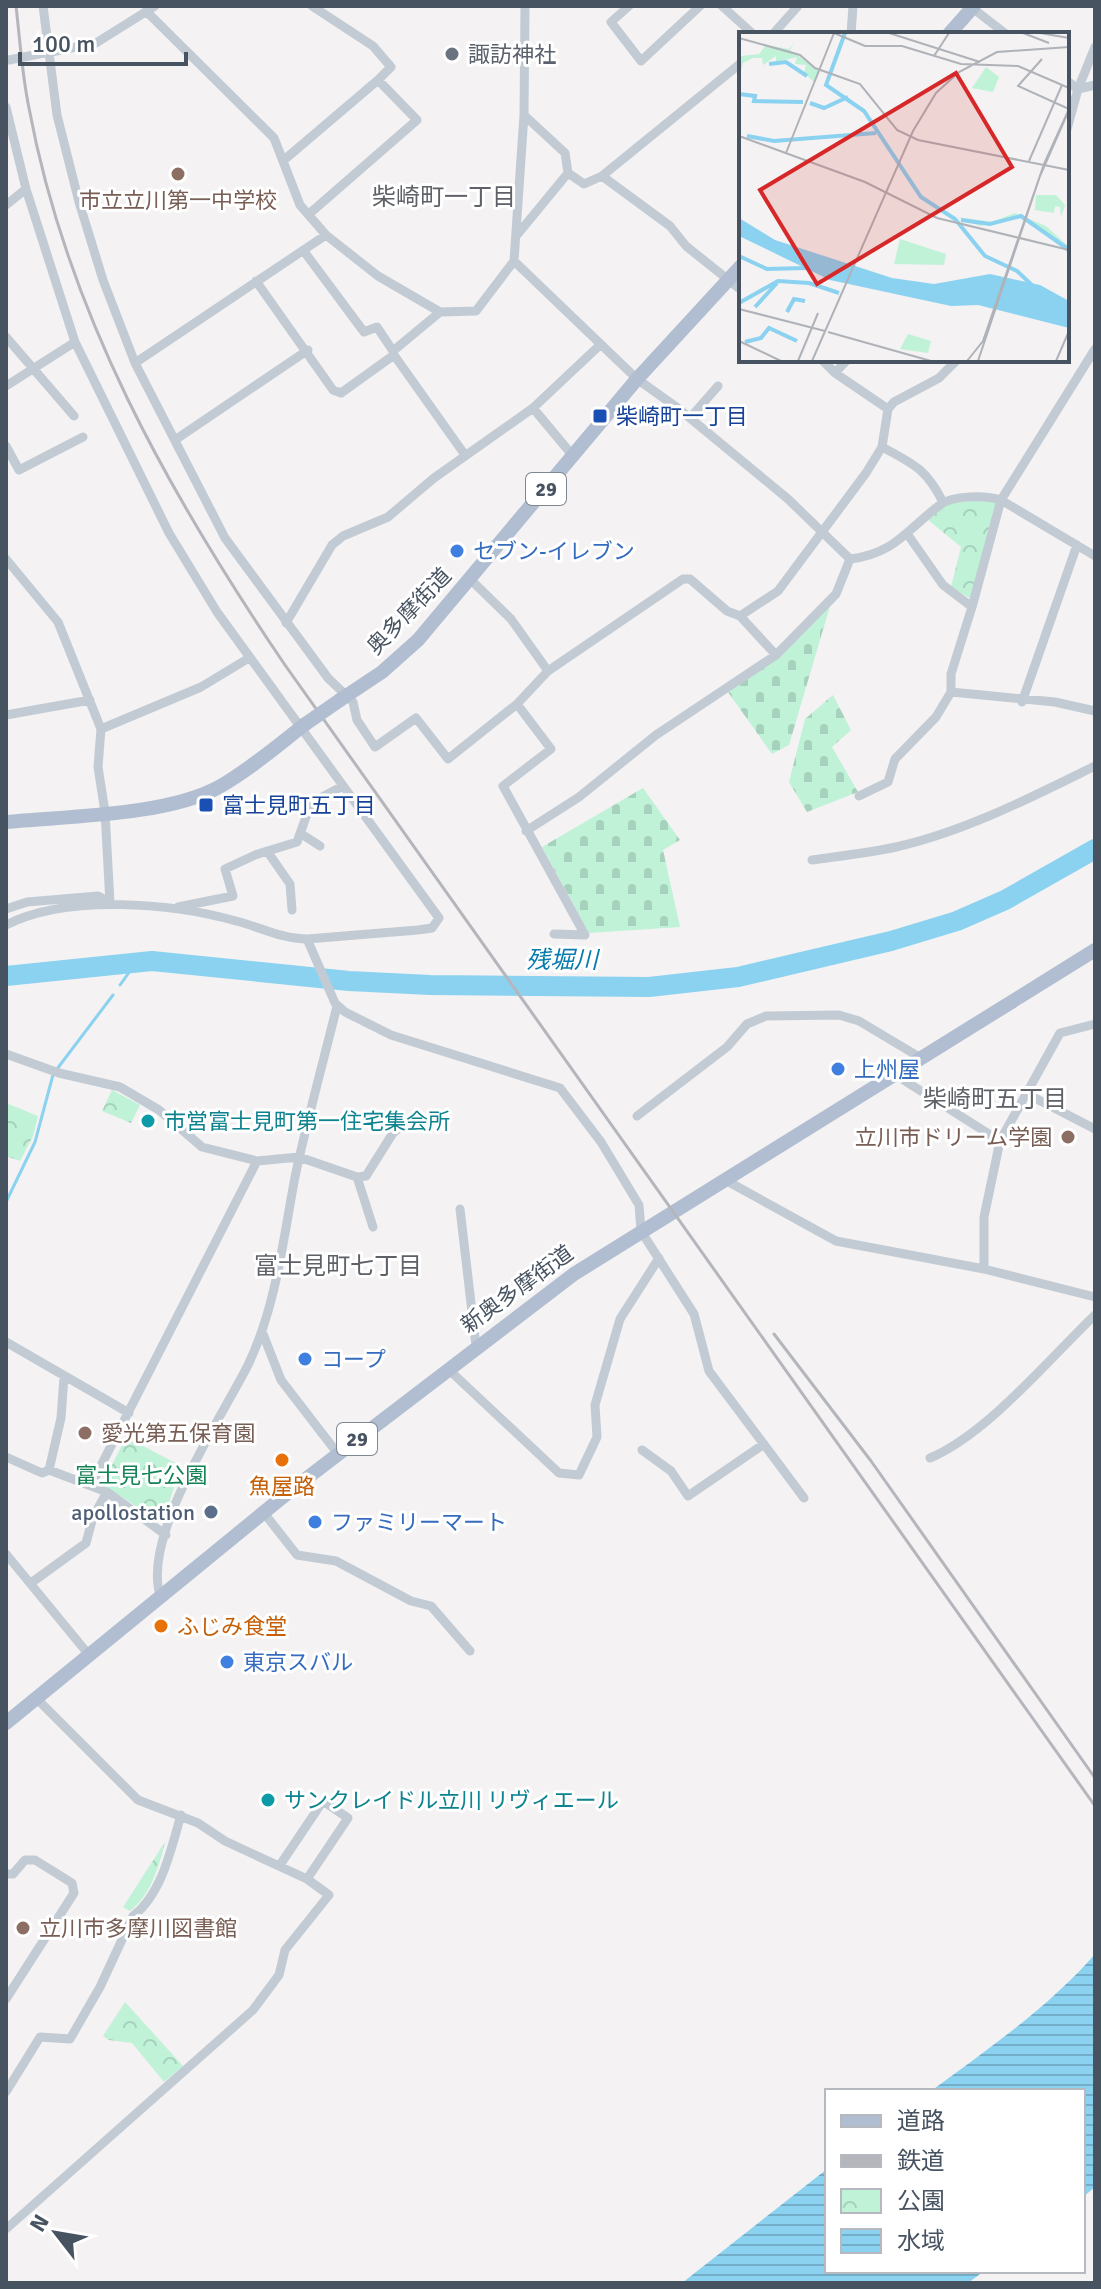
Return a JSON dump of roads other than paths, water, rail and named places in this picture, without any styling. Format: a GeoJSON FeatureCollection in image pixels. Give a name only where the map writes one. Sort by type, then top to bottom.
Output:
{"type":"FeatureCollection","features":[{"type":"Feature","properties":{"kind":"main road"},"geometry":{"type":"LineString","coordinates":[[951,32],[972,7]]}},
{"type":"Feature","properties":{"kind":"main road","name":"奥多摩街道"},"geometry":{"type":"LineString","coordinates":[[6,822],[105,812],[192,798],[219,787],[407,651],[637,379],[739,268]]}},
{"type":"Feature","properties":{"kind":"main road","name":"新奥多摩街道"},"geometry":{"type":"LineString","coordinates":[[6,1723],[338,1454],[574,1274],[1095,950]]}},
{"type":"Feature","properties":{"kind":"street"},"geometry":{"type":"LineString","coordinates":[[43,6],[57,115],[79,202],[103,280],[135,363],[225,538],[343,698],[353,702],[357,720],[375,747],[416,718],[448,759],[517,704],[548,671],[683,579],[690,579],[727,611],[740,616],[776,655]]}},
{"type":"Feature","properties":{"kind":"street"},"geometry":{"type":"LineString","coordinates":[[284,160],[391,67],[373,46],[312,6]]}},
{"type":"Feature","properties":{"kind":"street"},"geometry":{"type":"LineString","coordinates":[[8,60],[96,43],[151,9],[274,138],[300,205],[326,235],[378,276],[440,312],[476,311],[514,261],[524,115],[525,6]]}},
{"type":"Feature","properties":{"kind":"street"},"geometry":{"type":"LineString","coordinates":[[629,6],[611,22],[641,61],[700,6]]}},
{"type":"Feature","properties":{"kind":"street"},"geometry":{"type":"LineString","coordinates":[[722,6],[751,32]]}},
{"type":"Feature","properties":{"kind":"street"},"geometry":{"type":"LineString","coordinates":[[775,32],[798,6]]}},
{"type":"Feature","properties":{"kind":"street"},"geometry":{"type":"LineString","coordinates":[[851,32],[853,6]]}},
{"type":"Feature","properties":{"kind":"street"},"geometry":{"type":"LineString","coordinates":[[972,7],[1003,32]]}},
{"type":"Feature","properties":{"kind":"street"},"geometry":{"type":"LineString","coordinates":[[1069,122],[1095,47]]}},
{"type":"Feature","properties":{"kind":"street"},"geometry":{"type":"LineString","coordinates":[[524,115],[565,153],[568,173],[584,184],[602,176],[739,65]]}},
{"type":"Feature","properties":{"kind":"street"},"geometry":{"type":"LineString","coordinates":[[309,214],[417,120],[378,80]]}},
{"type":"Feature","properties":{"kind":"street"},"geometry":{"type":"LineString","coordinates":[[1069,82],[1078,89],[1095,85]]}},
{"type":"Feature","properties":{"kind":"street"},"geometry":{"type":"LineString","coordinates":[[6,107],[26,189],[75,342],[169,533],[249,658],[439,918],[432,928],[418,930],[290,939],[225,918],[138,905]]}},
{"type":"Feature","properties":{"kind":"street"},"geometry":{"type":"LineString","coordinates":[[517,235],[568,173]]}},
{"type":"Feature","properties":{"kind":"street"},"geometry":{"type":"LineString","coordinates":[[602,176],[670,226],[686,246],[739,289]]}},
{"type":"Feature","properties":{"kind":"street"},"geometry":{"type":"LineString","coordinates":[[6,205],[26,189]]}},
{"type":"Feature","properties":{"kind":"street"},"geometry":{"type":"LineString","coordinates":[[135,363],[326,235]]}},
{"type":"Feature","properties":{"kind":"street"},"geometry":{"type":"LineString","coordinates":[[303,250],[364,332],[377,327],[465,455]]}},
{"type":"Feature","properties":{"kind":"street"},"geometry":{"type":"LineString","coordinates":[[514,261],[637,379],[690,418],[821,530],[850,559],[873,557],[908,535],[943,502],[989,496],[1001,500],[1095,556]]}},
{"type":"Feature","properties":{"kind":"street"},"geometry":{"type":"LineString","coordinates":[[256,281],[308,350],[333,390],[341,393],[394,353],[440,312]]}},
{"type":"Feature","properties":{"kind":"street"},"geometry":{"type":"LineString","coordinates":[[6,337],[74,416]]}},
{"type":"Feature","properties":{"kind":"street"},"geometry":{"type":"LineString","coordinates":[[6,386],[75,342]]}},
{"type":"Feature","properties":{"kind":"street"},"geometry":{"type":"LineString","coordinates":[[286,623],[332,545],[343,536],[388,517],[465,455],[533,408],[601,344]]}},
{"type":"Feature","properties":{"kind":"street"},"geometry":{"type":"LineString","coordinates":[[859,796],[888,782],[895,759],[936,717],[951,692],[951,674],[1001,500],[1095,349]]}},
{"type":"Feature","properties":{"kind":"street"},"geometry":{"type":"LineString","coordinates":[[175,440],[308,350]]}},
{"type":"Feature","properties":{"kind":"street"},"geometry":{"type":"LineString","coordinates":[[824,362],[888,409]]}},
{"type":"Feature","properties":{"kind":"street"},"geometry":{"type":"LineString","coordinates":[[835,373],[845,362]]}},
{"type":"Feature","properties":{"kind":"street"},"geometry":{"type":"LineString","coordinates":[[740,616],[778,591],[866,473],[882,447],[888,409],[901,396],[939,378],[955,362]]}},
{"type":"Feature","properties":{"kind":"street"},"geometry":{"type":"LineString","coordinates":[[690,418],[718,386]]}},
{"type":"Feature","properties":{"kind":"street"},"geometry":{"type":"LineString","coordinates":[[533,408],[573,456]]}},
{"type":"Feature","properties":{"kind":"street"},"geometry":{"type":"LineString","coordinates":[[6,446],[19,470],[83,437]]}},
{"type":"Feature","properties":{"kind":"street"},"geometry":{"type":"LineString","coordinates":[[882,447],[915,464],[930,477],[943,502]]}},
{"type":"Feature","properties":{"kind":"street"},"geometry":{"type":"LineString","coordinates":[[908,535],[943,585],[972,607]]}},
{"type":"Feature","properties":{"kind":"street"},"geometry":{"type":"LineString","coordinates":[[1022,702],[1077,545]]}},
{"type":"Feature","properties":{"kind":"street"},"geometry":{"type":"LineString","coordinates":[[6,559],[58,622],[101,729],[98,767],[105,812],[110,903]]}},
{"type":"Feature","properties":{"kind":"street"},"geometry":{"type":"LineString","coordinates":[[526,831],[579,797],[656,735],[776,655],[836,594],[850,559]]}},
{"type":"Feature","properties":{"kind":"street"},"geometry":{"type":"LineString","coordinates":[[470,579],[511,619],[548,671]]}},
{"type":"Feature","properties":{"kind":"street"},"geometry":{"type":"LineString","coordinates":[[101,729],[201,687],[249,658]]}},
{"type":"Feature","properties":{"kind":"street"},"geometry":{"type":"LineString","coordinates":[[951,692],[985,694],[1022,702],[1055,702],[1095,711]]}},
{"type":"Feature","properties":{"kind":"street"},"geometry":{"type":"LineString","coordinates":[[6,715],[90,700]]}},
{"type":"Feature","properties":{"kind":"street"},"geometry":{"type":"LineString","coordinates":[[517,704],[551,749],[503,786],[585,935],[554,934]]}},
{"type":"Feature","properties":{"kind":"street"},"geometry":{"type":"LineString","coordinates":[[812,860],[877,851],[929,838],[1019,803],[1095,766]]}},
{"type":"Feature","properties":{"kind":"street"},"geometry":{"type":"LineString","coordinates":[[6,925],[36,913],[110,903],[182,907],[233,896],[225,869],[297,842],[311,803],[341,787]]}},
{"type":"Feature","properties":{"kind":"street"},"geometry":{"type":"LineString","coordinates":[[300,833],[320,846]]}},
{"type":"Feature","properties":{"kind":"street"},"geometry":{"type":"LineString","coordinates":[[267,851],[290,884],[292,910]]}},
{"type":"Feature","properties":{"kind":"street"},"geometry":{"type":"LineString","coordinates":[[6,909],[27,902],[98,896],[110,903]]}},
{"type":"Feature","properties":{"kind":"street"},"geometry":{"type":"LineString","coordinates":[[307,939],[336,1005],[391,1035],[560,1088],[625,1178],[639,1205],[641,1231],[694,1314],[709,1371],[804,1498]]}},
{"type":"Feature","properties":{"kind":"street"},"geometry":{"type":"LineString","coordinates":[[161,1598],[155,1582],[185,1476],[223,1417],[263,1334],[299,1157],[336,1005]]}},
{"type":"Feature","properties":{"kind":"street"},"geometry":{"type":"LineString","coordinates":[[637,1116],[727,1047],[747,1024],[766,1016],[839,1015],[859,1021],[921,1058]]}},
{"type":"Feature","properties":{"kind":"street"},"geometry":{"type":"LineString","coordinates":[[984,1269],[984,1217],[1000,1141],[1060,1033],[1095,1024]]}},
{"type":"Feature","properties":{"kind":"street"},"geometry":{"type":"LineString","coordinates":[[6,1054],[55,1072],[120,1087],[159,1110],[202,1147],[257,1161],[299,1157],[357,1177],[366,1176],[393,1133],[417,1115]]}},
{"type":"Feature","properties":{"kind":"street"},"geometry":{"type":"LineString","coordinates":[[894,1074],[1000,1141]]}},
{"type":"Feature","properties":{"kind":"street"},"geometry":{"type":"LineString","coordinates":[[1027,1094],[1095,1129]]}},
{"type":"Feature","properties":{"kind":"street"},"geometry":{"type":"LineString","coordinates":[[91,1485],[257,1161]]}},
{"type":"Feature","properties":{"kind":"street"},"geometry":{"type":"LineString","coordinates":[[357,1177],[373,1227]]}},
{"type":"Feature","properties":{"kind":"street"},"geometry":{"type":"LineString","coordinates":[[727,1181],[836,1241],[984,1269],[1095,1297]]}},
{"type":"Feature","properties":{"kind":"street"},"geometry":{"type":"LineString","coordinates":[[460,1209],[476,1346]]}},
{"type":"Feature","properties":{"kind":"street"},"geometry":{"type":"LineString","coordinates":[[447,1368],[559,1473],[579,1475],[597,1437],[595,1405],[620,1319],[659,1258]]}},
{"type":"Feature","properties":{"kind":"street"},"geometry":{"type":"LineString","coordinates":[[930,1458],[980,1425],[1095,1315]]}},
{"type":"Feature","properties":{"kind":"street"},"geometry":{"type":"LineString","coordinates":[[263,1334],[281,1380],[338,1454]]}},
{"type":"Feature","properties":{"kind":"street"},"geometry":{"type":"LineString","coordinates":[[6,1342],[129,1413]]}},
{"type":"Feature","properties":{"kind":"street"},"geometry":{"type":"LineString","coordinates":[[49,1470],[61,1418],[64,1377]]}},
{"type":"Feature","properties":{"kind":"street"},"geometry":{"type":"LineString","coordinates":[[642,1450],[671,1471],[688,1496],[764,1444]]}},
{"type":"Feature","properties":{"kind":"street"},"geometry":{"type":"LineString","coordinates":[[6,1457],[42,1473],[49,1470],[107,1492],[166,1535]]}},
{"type":"Feature","properties":{"kind":"street"},"geometry":{"type":"LineString","coordinates":[[31,1583],[86,1543],[93,1517],[107,1492]]}},
{"type":"Feature","properties":{"kind":"street"},"geometry":{"type":"LineString","coordinates":[[264,1513],[297,1555],[336,1561],[411,1601],[431,1606],[470,1651]]}},
{"type":"Feature","properties":{"kind":"street"},"geometry":{"type":"LineString","coordinates":[[6,1554],[89,1655]]}},
{"type":"Feature","properties":{"kind":"street"},"geometry":{"type":"LineString","coordinates":[[6,2229],[265,1996],[279,1975],[285,1950],[329,1895],[307,1879],[246,1852],[181,1815],[138,1800],[36,1698]]}},
{"type":"Feature","properties":{"kind":"street"},"geometry":{"type":"LineString","coordinates":[[280,1865],[323,1801],[348,1818],[307,1879]]}},
{"type":"Feature","properties":{"kind":"street"},"geometry":{"type":"LineString","coordinates":[[6,2092],[40,2037],[70,2039],[100,1987],[133,1916],[142,1909],[165,1868],[181,1815]]}},
{"type":"Feature","properties":{"kind":"street"},"geometry":{"type":"LineString","coordinates":[[6,1874],[13,1874],[25,1860],[35,1860],[72,1883],[74,1893],[6,1999]]}},
{"type":"Feature","properties":{"kind":"water"},"geometry":{"type":"Polygon","coordinates":[[[1095,1954],[1095,2187],[1085,2195],[1085,2089],[934,2089],[1038,2010],[1095,1954]]]}},
{"type":"Feature","properties":{"kind":"water"},"geometry":{"type":"Polygon","coordinates":[[[825,2171],[825,2273],[981,2273],[968,2283],[682,2283],[825,2171]]]}},
{"type":"Feature","properties":{"kind":"waterway","name":"残堀川"},"geometry":{"type":"LineString","coordinates":[[6,976],[152,961],[349,981],[430,985],[649,987],[738,977],[891,941],[957,921],[1005,900],[1095,849]]}},
{"type":"Feature","properties":{"kind":"waterway"},"geometry":{"type":"LineString","coordinates":[[120,985],[135,964]]}},
{"type":"Feature","properties":{"kind":"waterway"},"geometry":{"type":"LineString","coordinates":[[57,1069],[113,995]]}},
{"type":"Feature","properties":{"kind":"waterway"},"geometry":{"type":"LineString","coordinates":[[6,1202],[35,1142],[53,1075]]}},
{"type":"Feature","properties":{"kind":"railway"},"geometry":{"type":"LineString","coordinates":[[16,6],[29,108],[46,184],[69,257],[96,329],[128,399],[201,535],[285,665],[1095,1806]]}},
{"type":"Feature","properties":{"kind":"railway"},"geometry":{"type":"LineString","coordinates":[[774,1334],[871,1461],[1095,1778]]}},
{"type":"Feature","properties":{"kind":"place","name":"諏訪神社"},"geometry":{"type":"Point","coordinates":[452,54]}},
{"type":"Feature","properties":{"kind":"place","name":"市立立川第一中学校"},"geometry":{"type":"Point","coordinates":[178,174]}},
{"type":"Feature","properties":{"kind":"place","name":"柴崎町一丁目"},"geometry":{"type":"Point","coordinates":[600,416]}},
{"type":"Feature","properties":{"kind":"place","name":"セブン-イレブン"},"geometry":{"type":"Point","coordinates":[457,551]}},
{"type":"Feature","properties":{"kind":"place","name":"富士見町五丁目"},"geometry":{"type":"Point","coordinates":[206,805]}},
{"type":"Feature","properties":{"kind":"place","name":"上州屋"},"geometry":{"type":"Point","coordinates":[838,1069]}},
{"type":"Feature","properties":{"kind":"place","name":"市営富士見町第一住宅集会所"},"geometry":{"type":"Point","coordinates":[148,1121]}},
{"type":"Feature","properties":{"kind":"place","name":"立川市ドリーム学園"},"geometry":{"type":"Point","coordinates":[1068,1137]}},
{"type":"Feature","properties":{"kind":"place","name":"コープ"},"geometry":{"type":"Point","coordinates":[305,1359]}},
{"type":"Feature","properties":{"kind":"place","name":"愛光第五保育園"},"geometry":{"type":"Point","coordinates":[85,1433]}},
{"type":"Feature","properties":{"kind":"place","name":"魚屋路"},"geometry":{"type":"Point","coordinates":[282,1460]}},
{"type":"Feature","properties":{"kind":"place","name":"apollostation"},"geometry":{"type":"Point","coordinates":[211,1512]}},
{"type":"Feature","properties":{"kind":"place","name":"ファミリーマート"},"geometry":{"type":"Point","coordinates":[315,1522]}},
{"type":"Feature","properties":{"kind":"place","name":"ふじみ食堂"},"geometry":{"type":"Point","coordinates":[161,1626]}},
{"type":"Feature","properties":{"kind":"place","name":"東京スバル"},"geometry":{"type":"Point","coordinates":[227,1662]}},
{"type":"Feature","properties":{"kind":"place","name":"サンクレイドル立川 リヴィエール"},"geometry":{"type":"Point","coordinates":[268,1800]}},
{"type":"Feature","properties":{"kind":"place","name":"立川市多摩川図書館"},"geometry":{"type":"Point","coordinates":[23,1928]}},
{"type":"Feature","properties":{"kind":"district","name":"柴崎町一丁目"},"geometry":{"type":"Point","coordinates":[444,197]}},
{"type":"Feature","properties":{"kind":"district","name":"柴崎町五丁目"},"geometry":{"type":"Point","coordinates":[995,1099]}},
{"type":"Feature","properties":{"kind":"district","name":"富士見町七丁目"},"geometry":{"type":"Point","coordinates":[338,1266]}},
{"type":"Feature","properties":{"kind":"park label","name":"富士見七公園"},"geometry":{"type":"Point","coordinates":[141,1475]}}]}
